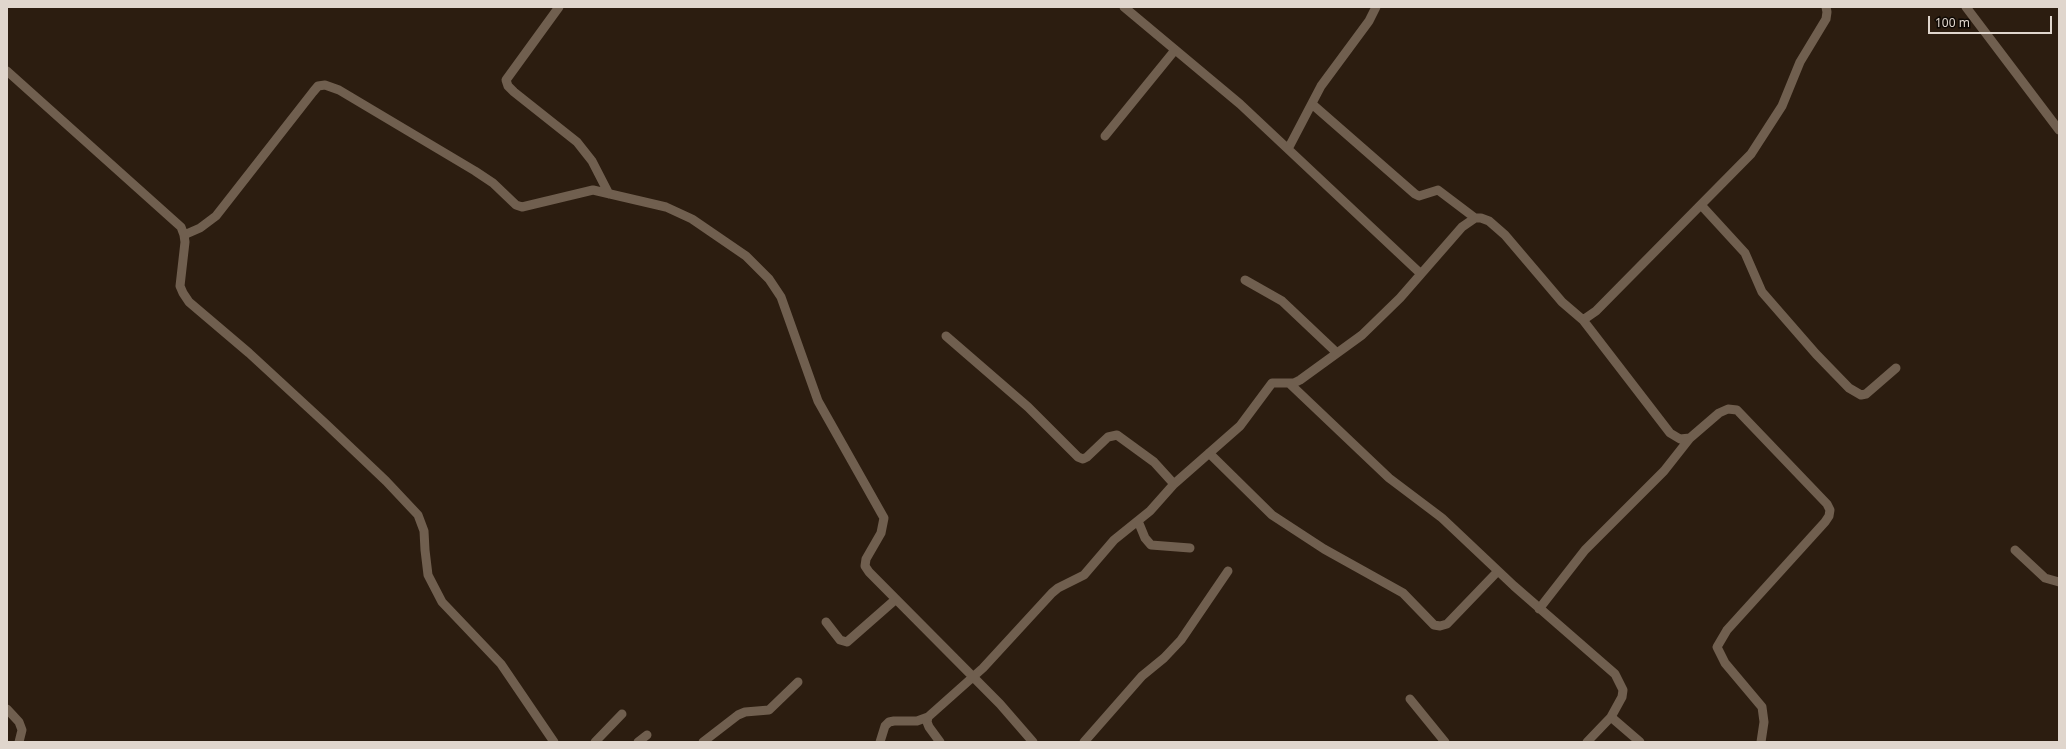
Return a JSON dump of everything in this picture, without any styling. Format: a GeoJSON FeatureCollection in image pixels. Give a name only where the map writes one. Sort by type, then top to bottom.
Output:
{"type":"FeatureCollection","features":[{"type":"Feature","properties":{"kind":"street"},"geometry":{"type":"LineString","coordinates":[[559,7],[506,80],[508,86],[514,92],[577,142],[592,161],[609,194]]}},
{"type":"Feature","properties":{"kind":"street"},"geometry":{"type":"LineString","coordinates":[[1124,7],[1240,104],[1420,274]]}},
{"type":"Feature","properties":{"kind":"street"},"geometry":{"type":"LineString","coordinates":[[1288,149],[1329,75],[1369,21],[1376,7]]}},
{"type":"Feature","properties":{"kind":"street"},"geometry":{"type":"LineString","coordinates":[[1583,320],[1596,311],[1744,163],[1767,131],[1782,106],[1800,62],[1826,20],[1826,7]]}},
{"type":"Feature","properties":{"kind":"street"},"geometry":{"type":"LineString","coordinates":[[1966,7],[2059,129]]}},
{"type":"Feature","properties":{"kind":"street"},"geometry":{"type":"LineString","coordinates":[[1105,136],[1175,50]]}},
{"type":"Feature","properties":{"kind":"street"},"geometry":{"type":"LineString","coordinates":[[7,71],[176,222],[184,235],[180,277],[183,293],[189,302],[249,353],[326,424],[386,481],[418,515],[424,531],[424,550],[428,575],[442,602],[502,664],[554,742]]}},
{"type":"Feature","properties":{"kind":"street"},"geometry":{"type":"LineString","coordinates":[[184,235],[200,228],[216,216],[313,92],[318,86],[325,85],[339,90],[475,170],[493,183],[516,205],[530,207],[586,190],[666,208],[692,219],[746,256],[769,278],[776,288],[818,401],[882,512],[884,526],[866,558],[865,566],[875,578],[1004,708],[1033,742]]}},
{"type":"Feature","properties":{"kind":"street"},"geometry":{"type":"LineString","coordinates":[[1312,104],[1415,194],[1419,196],[1438,190],[1474,218]]}},
{"type":"Feature","properties":{"kind":"street"},"geometry":{"type":"LineString","coordinates":[[1701,205],[1745,253],[1762,292],[1816,354],[1850,388],[1861,395],[1866,394],[1896,368]]}},
{"type":"Feature","properties":{"kind":"street"},"geometry":{"type":"LineString","coordinates":[[880,742],[889,722],[917,721],[928,717],[974,678],[1052,593],[1058,588],[1084,575],[1114,540],[1150,511],[1174,484],[1240,426],[1272,382],[1288,383],[1300,380],[1381,319],[1462,227],[1474,218],[1481,218],[1497,227],[1562,302],[1583,320],[1661,424],[1680,439],[1690,438]]}},
{"type":"Feature","properties":{"kind":"street"},"geometry":{"type":"LineString","coordinates":[[1245,280],[1282,301],[1337,353]]}},
{"type":"Feature","properties":{"kind":"street"},"geometry":{"type":"LineString","coordinates":[[946,336],[1028,407],[1078,457],[1083,459],[1087,457],[1108,437],[1117,435],[1154,462],[1174,484]]}},
{"type":"Feature","properties":{"kind":"street"},"geometry":{"type":"LineString","coordinates":[[1288,383],[1381,471],[1442,518],[1539,609],[1615,674],[1623,690],[1619,704],[1611,717],[1587,742]]}},
{"type":"Feature","properties":{"kind":"street"},"geometry":{"type":"LineString","coordinates":[[1539,609],[1576,560],[1664,471],[1690,438],[1719,413],[1728,409],[1737,410],[1827,504],[1830,510],[1829,516],[1825,522],[1727,630],[1717,647],[1725,663],[1762,707],[1764,722],[1761,742]]}},
{"type":"Feature","properties":{"kind":"street"},"geometry":{"type":"LineString","coordinates":[[1209,453],[1272,515],[1324,549],[1403,593],[1434,625],[1440,626],[1447,624],[1498,571]]}},
{"type":"Feature","properties":{"kind":"street"},"geometry":{"type":"LineString","coordinates":[[1138,521],[1145,538],[1151,545],[1190,548]]}},
{"type":"Feature","properties":{"kind":"street"},"geometry":{"type":"LineString","coordinates":[[2015,550],[2045,578],[2059,582]]}},
{"type":"Feature","properties":{"kind":"street"},"geometry":{"type":"LineString","coordinates":[[1084,742],[1142,676],[1172,651],[1228,571]]}},
{"type":"Feature","properties":{"kind":"street"},"geometry":{"type":"LineString","coordinates":[[826,622],[836,637],[844,642],[847,642],[896,599]]}},
{"type":"Feature","properties":{"kind":"street"},"geometry":{"type":"LineString","coordinates":[[703,742],[738,715],[745,712],[769,710],[798,682]]}},
{"type":"Feature","properties":{"kind":"street"},"geometry":{"type":"LineString","coordinates":[[1410,699],[1445,742]]}},
{"type":"Feature","properties":{"kind":"street"},"geometry":{"type":"LineString","coordinates":[[7,709],[19,722],[22,730],[19,742]]}},
{"type":"Feature","properties":{"kind":"street"},"geometry":{"type":"LineString","coordinates":[[595,742],[622,714]]}},
{"type":"Feature","properties":{"kind":"street"},"geometry":{"type":"LineString","coordinates":[[928,717],[927,722],[929,727],[940,742]]}},
{"type":"Feature","properties":{"kind":"street"},"geometry":{"type":"LineString","coordinates":[[1611,717],[1640,742]]}},
{"type":"Feature","properties":{"kind":"street"},"geometry":{"type":"LineString","coordinates":[[638,742],[647,735]]}}]}
